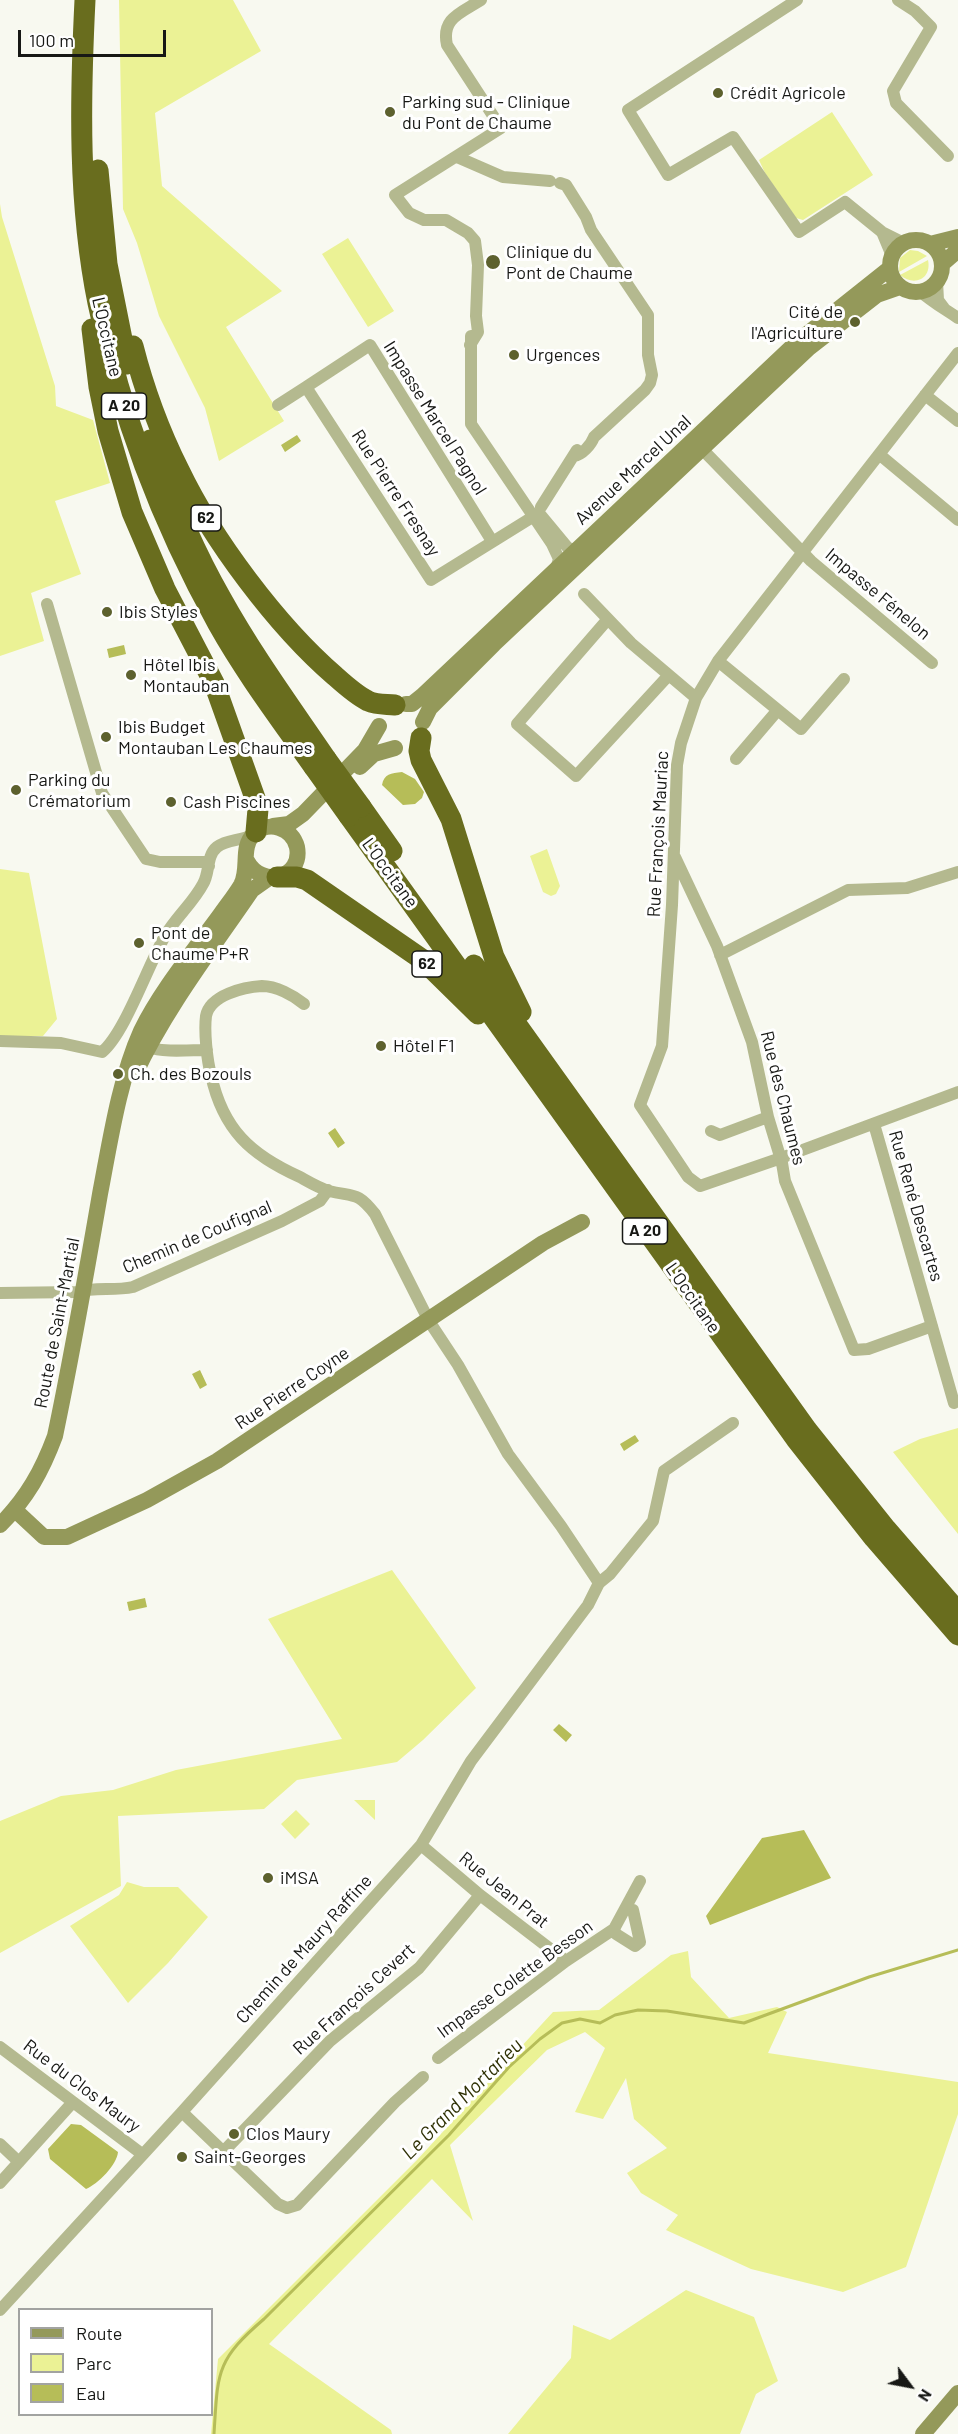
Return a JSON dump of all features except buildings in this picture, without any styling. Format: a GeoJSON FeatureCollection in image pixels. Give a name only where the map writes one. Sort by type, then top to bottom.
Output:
{"type":"FeatureCollection","features":[{"type":"Feature","properties":{"kind":"highway","name":"L'Occitane"},"geometry":{"type":"LineString","coordinates":[[85,0],[82,104],[87,224],[98,301],[130,425],[168,525],[220,626],[251,676],[320,763],[553,1089],[802,1447],[874,1538],[958,1635]]}},
{"type":"Feature","properties":{"kind":"highway","name":"L'Occitane"},"geometry":{"type":"LineString","coordinates":[[99,0],[96,84],[98,176],[107,264],[127,362],[148,434],[170,492],[221,599],[320,763]]}},
{"type":"Feature","properties":{"kind":"highway"},"geometry":{"type":"LineString","coordinates":[[87,224],[86,279],[99,387],[119,473],[147,551],[214,683],[255,798],[260,831]]}},
{"type":"Feature","properties":{"kind":"highway","name":"62"},"geometry":{"type":"LineString","coordinates":[[107,264],[158,425],[180,472],[223,544],[271,609],[302,645],[327,669],[366,700],[378,704],[400,704]]}},
{"type":"Feature","properties":{"kind":"highway"},"geometry":{"type":"LineString","coordinates":[[422,730],[419,751],[421,760],[451,819],[494,957],[512,997],[543,1047],[553,1089]]}},
{"type":"Feature","properties":{"kind":"highway","name":"62"},"geometry":{"type":"LineString","coordinates":[[273,878],[297,877],[308,880],[423,960],[479,1015],[511,1057],[553,1089]]}},
{"type":"Feature","properties":{"kind":"highway","name":"L'Occitane"},"geometry":{"type":"LineString","coordinates":[[553,1089],[807,1430],[886,1529],[958,1612]]}},
{"type":"Feature","properties":{"kind":"main road"},"geometry":{"type":"LineString","coordinates":[[930,244],[958,237]]}},
{"type":"Feature","properties":{"kind":"main road"},"geometry":{"type":"LineString","coordinates":[[917,240],[930,244],[939,254],[942,264],[937,281],[930,288],[920,291],[907,291],[900,287],[892,276],[891,262],[904,243],[917,240]]}},
{"type":"Feature","properties":{"kind":"main road"},"geometry":{"type":"LineString","coordinates":[[942,264],[958,250]]}},
{"type":"Feature","properties":{"kind":"main road","name":"Avenue Marcel Unal"},"geometry":{"type":"LineString","coordinates":[[400,704],[412,704],[422,696],[556,569],[572,551],[797,342],[891,262]]}},
{"type":"Feature","properties":{"kind":"main road","name":"Avenue Marcel Unal"},"geometry":{"type":"LineString","coordinates":[[422,730],[430,708],[494,644],[809,348],[877,295],[900,287]]}},
{"type":"Feature","properties":{"kind":"main road"},"geometry":{"type":"LineString","coordinates":[[400,704],[417,710],[422,730],[410,748],[395,748],[374,754],[366,760],[306,824],[291,869],[273,878],[256,873],[247,859],[246,850],[260,831],[289,824],[303,814],[365,750],[379,726],[383,713],[400,704]]}},
{"type":"Feature","properties":{"kind":"main road"},"geometry":{"type":"LineString","coordinates":[[379,726],[383,740],[395,748]]}},
{"type":"Feature","properties":{"kind":"main road"},"geometry":{"type":"LineString","coordinates":[[260,831],[288,832],[297,846]]}},
{"type":"Feature","properties":{"kind":"main road","name":"Route de Saint-Martial"},"geometry":{"type":"LineString","coordinates":[[0,1525],[15,1510],[43,1468],[55,1436],[124,1077],[141,1032],[176,977],[242,883],[247,859]]}},
{"type":"Feature","properties":{"kind":"main road","name":"Route de Saint-Martial"},"geometry":{"type":"LineString","coordinates":[[117,1113],[159,1027],[252,890],[273,878]]}},
{"type":"Feature","properties":{"kind":"main road"},"geometry":{"type":"LineString","coordinates":[[148,1047],[146,1035],[176,977]]}},
{"type":"Feature","properties":{"kind":"main road","name":"Rue Pierre Coyne"},"geometry":{"type":"LineString","coordinates":[[15,1510],[44,1537],[67,1537],[147,1500],[217,1461],[543,1243],[582,1222]]}},
{"type":"Feature","properties":{"kind":"main road"},"geometry":{"type":"LineString","coordinates":[[922,2434],[958,2393]]}},
{"type":"Feature","properties":{"kind":"street"},"geometry":{"type":"LineString","coordinates":[[481,0],[448,21],[444,32],[447,45],[501,128],[395,195],[409,213],[424,220],[446,220],[468,233],[475,241],[478,265],[476,316],[472,321],[470,345],[471,424],[517,495],[534,509],[572,551],[570,569],[494,644]]}},
{"type":"Feature","properties":{"kind":"street"},"geometry":{"type":"LineString","coordinates":[[797,0],[628,110],[668,175],[733,137],[800,232],[845,202],[882,232],[904,243]]}},
{"type":"Feature","properties":{"kind":"street"},"geometry":{"type":"LineString","coordinates":[[898,0],[915,11],[931,27],[893,91],[896,103],[948,156]]}},
{"type":"Feature","properties":{"kind":"street"},"geometry":{"type":"LineString","coordinates":[[458,157],[503,177],[534,177],[566,185],[586,217],[591,230],[648,315],[648,355],[652,375],[650,383],[594,437],[586,448],[574,456],[534,509]]}},
{"type":"Feature","properties":{"kind":"street"},"geometry":{"type":"LineString","coordinates":[[882,232],[891,262]]}},
{"type":"Feature","properties":{"kind":"street"},"geometry":{"type":"LineString","coordinates":[[937,281],[938,300],[944,308]]}},
{"type":"Feature","properties":{"kind":"street"},"geometry":{"type":"LineString","coordinates":[[920,291],[933,304],[944,308],[958,318]]}},
{"type":"Feature","properties":{"kind":"street","name":"Impasse Marcel Pagnol"},"geometry":{"type":"LineString","coordinates":[[306,387],[370,345],[492,541]]}},
{"type":"Feature","properties":{"kind":"street","name":"Rue François Mauriac"},"geometry":{"type":"LineString","coordinates":[[781,1158],[700,1186],[688,1177],[640,1105],[662,1046],[675,856],[677,765],[696,698],[718,660],[880,455],[957,351]]}},
{"type":"Feature","properties":{"kind":"street"},"geometry":{"type":"LineString","coordinates":[[702,449],[699,446],[701,440],[767,370]]}},
{"type":"Feature","properties":{"kind":"street"},"geometry":{"type":"LineString","coordinates":[[278,405],[306,387]]}},
{"type":"Feature","properties":{"kind":"street","name":"Rue Pierre Fresnay"},"geometry":{"type":"LineString","coordinates":[[306,387],[431,580],[492,541],[534,509]]}},
{"type":"Feature","properties":{"kind":"street"},"geometry":{"type":"LineString","coordinates":[[926,394],[958,421]]}},
{"type":"Feature","properties":{"kind":"street","name":"Impasse Fénelon"},"geometry":{"type":"LineString","coordinates":[[702,449],[803,552],[932,663]]}},
{"type":"Feature","properties":{"kind":"street"},"geometry":{"type":"LineString","coordinates":[[880,455],[958,520]]}},
{"type":"Feature","properties":{"kind":"street"},"geometry":{"type":"LineString","coordinates":[[534,509],[559,559],[556,569]]}},
{"type":"Feature","properties":{"kind":"street"},"geometry":{"type":"LineString","coordinates":[[584,594],[668,676],[696,698]]}},
{"type":"Feature","properties":{"kind":"street"},"geometry":{"type":"LineString","coordinates":[[46,603],[102,793],[146,859],[167,863],[204,862],[209,866]]}},
{"type":"Feature","properties":{"kind":"street"},"geometry":{"type":"LineString","coordinates":[[608,619],[517,724],[576,776],[668,676]]}},
{"type":"Feature","properties":{"kind":"street"},"geometry":{"type":"LineString","coordinates":[[718,660],[801,729],[844,679]]}},
{"type":"Feature","properties":{"kind":"street"},"geometry":{"type":"LineString","coordinates":[[736,759],[777,711]]}},
{"type":"Feature","properties":{"kind":"street"},"geometry":{"type":"LineString","coordinates":[[0,1041],[61,1043],[98,1052],[106,1049],[120,1027],[165,936],[208,876],[210,857],[218,846],[260,831]]}},
{"type":"Feature","properties":{"kind":"street"},"geometry":{"type":"LineString","coordinates":[[218,846],[230,847],[247,859]]}},
{"type":"Feature","properties":{"kind":"street","name":"Rue des Chaumes"},"geometry":{"type":"LineString","coordinates":[[675,856],[720,955],[752,1042],[768,1117],[781,1158],[785,1180],[854,1350],[867,1349],[932,1326]]}},
{"type":"Feature","properties":{"kind":"street"},"geometry":{"type":"LineString","coordinates":[[720,955],[848,890],[907,888],[958,872]]}},
{"type":"Feature","properties":{"kind":"street"},"geometry":{"type":"LineString","coordinates":[[304,1004],[293,995],[264,986],[224,994],[213,1003],[206,1015],[207,1050],[211,1076],[222,1107],[236,1134],[255,1153],[277,1167],[328,1190],[346,1192],[363,1198],[375,1214],[429,1321],[458,1365],[508,1454],[561,1526],[599,1583]]}},
{"type":"Feature","properties":{"kind":"street"},"geometry":{"type":"LineString","coordinates":[[159,1027],[161,1040],[177,1049]]}},
{"type":"Feature","properties":{"kind":"street"},"geometry":{"type":"LineString","coordinates":[[148,1047],[165,1051],[207,1050]]}},
{"type":"Feature","properties":{"kind":"street"},"geometry":{"type":"LineString","coordinates":[[781,1158],[958,1092]]}},
{"type":"Feature","properties":{"kind":"street"},"geometry":{"type":"LineString","coordinates":[[711,1131],[720,1135],[768,1117]]}},
{"type":"Feature","properties":{"kind":"street","name":"Rue René Descartes"},"geometry":{"type":"LineString","coordinates":[[874,1124],[954,1402]]}},
{"type":"Feature","properties":{"kind":"street","name":"Chemin de Coufignal"},"geometry":{"type":"LineString","coordinates":[[0,1293],[119,1290],[144,1283],[282,1221],[320,1201],[328,1190]]}},
{"type":"Feature","properties":{"kind":"street","name":"Chemin de Maury Raffine"},"geometry":{"type":"LineString","coordinates":[[0,2310],[182,2112],[421,1845],[471,1761],[588,1605],[599,1583],[610,1574],[653,1521],[664,1471],[733,1423]]}},
{"type":"Feature","properties":{"kind":"street","name":"Rue Jean Prat"},"geometry":{"type":"LineString","coordinates":[[421,1845],[480,1895],[566,1961]]}},
{"type":"Feature","properties":{"kind":"street","name":"Impasse Colette Besson"},"geometry":{"type":"LineString","coordinates":[[438,2058],[566,1961],[614,1929],[640,1881]]}},
{"type":"Feature","properties":{"kind":"street","name":"Rue François Cevert"},"geometry":{"type":"LineString","coordinates":[[224,2151],[330,2041],[419,1968],[480,1895]]}},
{"type":"Feature","properties":{"kind":"street","name":"Impasse Colette Besson"},"geometry":{"type":"LineString","coordinates":[[614,1929],[616,1934],[635,1946],[640,1942],[633,1910],[625,1909]]}},
{"type":"Feature","properties":{"kind":"street","name":"Rue du Clos Maury"},"geometry":{"type":"LineString","coordinates":[[0,2047],[142,2154]]}},
{"type":"Feature","properties":{"kind":"street"},"geometry":{"type":"LineString","coordinates":[[182,2112],[278,2204],[287,2208],[297,2205],[395,2102],[423,2077]]}},
{"type":"Feature","properties":{"kind":"street"},"geometry":{"type":"LineString","coordinates":[[0,2183],[73,2102]]}},
{"type":"Feature","properties":{"kind":"street"},"geometry":{"type":"LineString","coordinates":[[0,2144],[19,2162]]}},
{"type":"Feature","properties":{"kind":"green space"},"geometry":{"type":"Polygon","coordinates":[[[119,0],[233,0],[261,51],[155,113],[162,186],[282,291],[226,327],[284,421],[219,461],[205,408],[159,316],[137,243],[123,209],[119,0]]]}},
{"type":"Feature","properties":{"kind":"green space"},"geometry":{"type":"Polygon","coordinates":[[[832,112],[873,175],[803,220],[796,218],[765,173],[759,160],[832,112]]]}},
{"type":"Feature","properties":{"kind":"green space"},"geometry":{"type":"Polygon","coordinates":[[[0,204],[2,217],[55,386],[56,406],[93,420],[110,483],[55,501],[81,574],[31,593],[44,641],[0,656],[0,204]]]}},
{"type":"Feature","properties":{"kind":"green space"},"geometry":{"type":"Polygon","coordinates":[[[348,238],[394,311],[368,327],[322,254],[348,238]]]}},
{"type":"Feature","properties":{"kind":"green space"},"geometry":{"type":"Polygon","coordinates":[[[910,250],[927,256],[899,272],[900,258],[910,250]]]}},
{"type":"Feature","properties":{"kind":"green space"},"geometry":{"type":"Polygon","coordinates":[[[928,260],[929,267],[921,279],[916,281],[905,279],[900,275],[928,260]]]}},
{"type":"Feature","properties":{"kind":"green space"},"geometry":{"type":"Polygon","coordinates":[[[547,849],[560,886],[556,894],[551,896],[543,892],[530,856],[547,849]]]}},
{"type":"Feature","properties":{"kind":"green space"},"geometry":{"type":"Polygon","coordinates":[[[0,869],[29,873],[57,1019],[43,1036],[0,1036],[0,869]]]}},
{"type":"Feature","properties":{"kind":"green space"},"geometry":{"type":"Polygon","coordinates":[[[958,1428],[958,1534],[893,1452],[920,1439],[958,1428]]]}},
{"type":"Feature","properties":{"kind":"green space"},"geometry":{"type":"Polygon","coordinates":[[[392,1570],[476,1688],[423,1740],[397,1762],[297,1780],[264,1809],[118,1816],[121,1886],[0,1953],[0,1821],[61,1796],[113,1790],[176,1770],[342,1739],[268,1619],[392,1570]]]}},
{"type":"Feature","properties":{"kind":"green space"},"geometry":{"type":"Polygon","coordinates":[[[354,1800],[375,1800],[375,1820],[354,1800]]]}},
{"type":"Feature","properties":{"kind":"green space"},"geometry":{"type":"Polygon","coordinates":[[[296,1810],[310,1824],[295,1839],[281,1824],[296,1810]]]}},
{"type":"Feature","properties":{"kind":"green space"},"geometry":{"type":"Polygon","coordinates":[[[127,1882],[144,1887],[178,1887],[208,1917],[168,1963],[128,2003],[70,1926],[119,1895],[127,1882]]]}},
{"type":"Feature","properties":{"kind":"green space"},"geometry":{"type":"Polygon","coordinates":[[[688,1951],[691,1977],[729,2018],[777,2007],[787,2012],[768,2053],[958,2082],[958,2114],[906,2267],[843,2292],[751,2269],[666,2230],[678,2215],[641,2193],[627,2173],[667,2148],[634,2119],[626,2078],[603,2119],[575,2112],[605,2048],[585,2032],[547,2050],[450,2145],[473,2221],[432,2179],[269,2344],[391,2430],[392,2434],[211,2434],[218,2359],[417,2160],[553,2012],[599,2010],[671,1955],[688,1951]]]}},
{"type":"Feature","properties":{"kind":"green space"},"geometry":{"type":"Polygon","coordinates":[[[686,2290],[754,2317],[778,2381],[756,2394],[740,2434],[508,2434],[571,2358],[573,2325],[610,2340],[686,2290]]]}},
{"type":"Feature","properties":{"kind":"water"},"geometry":{"type":"Polygon","coordinates":[[[297,435],[301,441],[285,452],[281,445],[297,435]]]}},
{"type":"Feature","properties":{"kind":"water"},"geometry":{"type":"Polygon","coordinates":[[[124,645],[126,654],[109,658],[107,649],[124,645]]]}},
{"type":"Feature","properties":{"kind":"water"},"geometry":{"type":"Polygon","coordinates":[[[402,772],[415,779],[424,792],[422,798],[415,804],[403,805],[382,785],[384,778],[402,772]]]}},
{"type":"Feature","properties":{"kind":"water"},"geometry":{"type":"Polygon","coordinates":[[[335,1128],[345,1143],[338,1148],[328,1133],[335,1128]]]}},
{"type":"Feature","properties":{"kind":"water"},"geometry":{"type":"Polygon","coordinates":[[[200,1370],[207,1385],[200,1389],[192,1374],[200,1370]]]}},
{"type":"Feature","properties":{"kind":"water"},"geometry":{"type":"Polygon","coordinates":[[[635,1435],[639,1441],[624,1451],[620,1444],[635,1435]]]}},
{"type":"Feature","properties":{"kind":"water"},"geometry":{"type":"Polygon","coordinates":[[[145,1598],[147,1607],[129,1611],[127,1602],[145,1598]]]}},
{"type":"Feature","properties":{"kind":"water"},"geometry":{"type":"Polygon","coordinates":[[[559,1724],[572,1735],[566,1742],[553,1730],[559,1724]]]}},
{"type":"Feature","properties":{"kind":"water"},"geometry":{"type":"Polygon","coordinates":[[[804,1830],[831,1878],[710,1925],[706,1916],[762,1838],[804,1830]]]}},
{"type":"Feature","properties":{"kind":"water"},"geometry":{"type":"Polygon","coordinates":[[[71,2124],[81,2125],[118,2152],[106,2174],[86,2189],[50,2159],[48,2149],[71,2124]]]}},
{"type":"Feature","properties":{"kind":"waterway","name":"Le Grand Mortarieu"},"geometry":{"type":"LineString","coordinates":[[214,2434],[222,2369],[236,2346],[449,2135],[509,2067],[562,2023],[580,2019],[600,2023],[615,2015],[638,2010],[667,2011],[744,2023],[869,1977],[958,1950]]}},
{"type":"Feature","properties":{"kind":"place","name":"Crédit Agricole"},"geometry":{"type":"Point","coordinates":[718,93]}},
{"type":"Feature","properties":{"kind":"place","name":"Parking sud - Clinique du Pont de Chaume"},"geometry":{"type":"Point","coordinates":[390,112]}},
{"type":"Feature","properties":{"kind":"place","name":"Clinique du Pont de Chaume"},"geometry":{"type":"Point","coordinates":[493,262]}},
{"type":"Feature","properties":{"kind":"place","name":"Cité de l'Agriculture"},"geometry":{"type":"Point","coordinates":[855,322]}},
{"type":"Feature","properties":{"kind":"place","name":"Urgences"},"geometry":{"type":"Point","coordinates":[514,355]}},
{"type":"Feature","properties":{"kind":"place","name":"Ibis Styles"},"geometry":{"type":"Point","coordinates":[107,612]}},
{"type":"Feature","properties":{"kind":"place","name":"Hôtel Ibis Montauban"},"geometry":{"type":"Point","coordinates":[131,675]}},
{"type":"Feature","properties":{"kind":"place","name":"Ibis Budget Montauban Les Chaumes"},"geometry":{"type":"Point","coordinates":[106,737]}},
{"type":"Feature","properties":{"kind":"place","name":"Parking du Crématorium"},"geometry":{"type":"Point","coordinates":[16,790]}},
{"type":"Feature","properties":{"kind":"place","name":"Cash Piscines"},"geometry":{"type":"Point","coordinates":[171,802]}},
{"type":"Feature","properties":{"kind":"place","name":"Pont de Chaume P+R"},"geometry":{"type":"Point","coordinates":[139,943]}},
{"type":"Feature","properties":{"kind":"place","name":"Hôtel F1"},"geometry":{"type":"Point","coordinates":[381,1046]}},
{"type":"Feature","properties":{"kind":"place","name":"Ch. des Bozouls"},"geometry":{"type":"Point","coordinates":[118,1074]}},
{"type":"Feature","properties":{"kind":"place","name":"iMSA"},"geometry":{"type":"Point","coordinates":[268,1878]}},
{"type":"Feature","properties":{"kind":"place","name":"Clos Maury"},"geometry":{"type":"Point","coordinates":[234,2134]}},
{"type":"Feature","properties":{"kind":"place","name":"Saint-Georges"},"geometry":{"type":"Point","coordinates":[182,2157]}}]}
